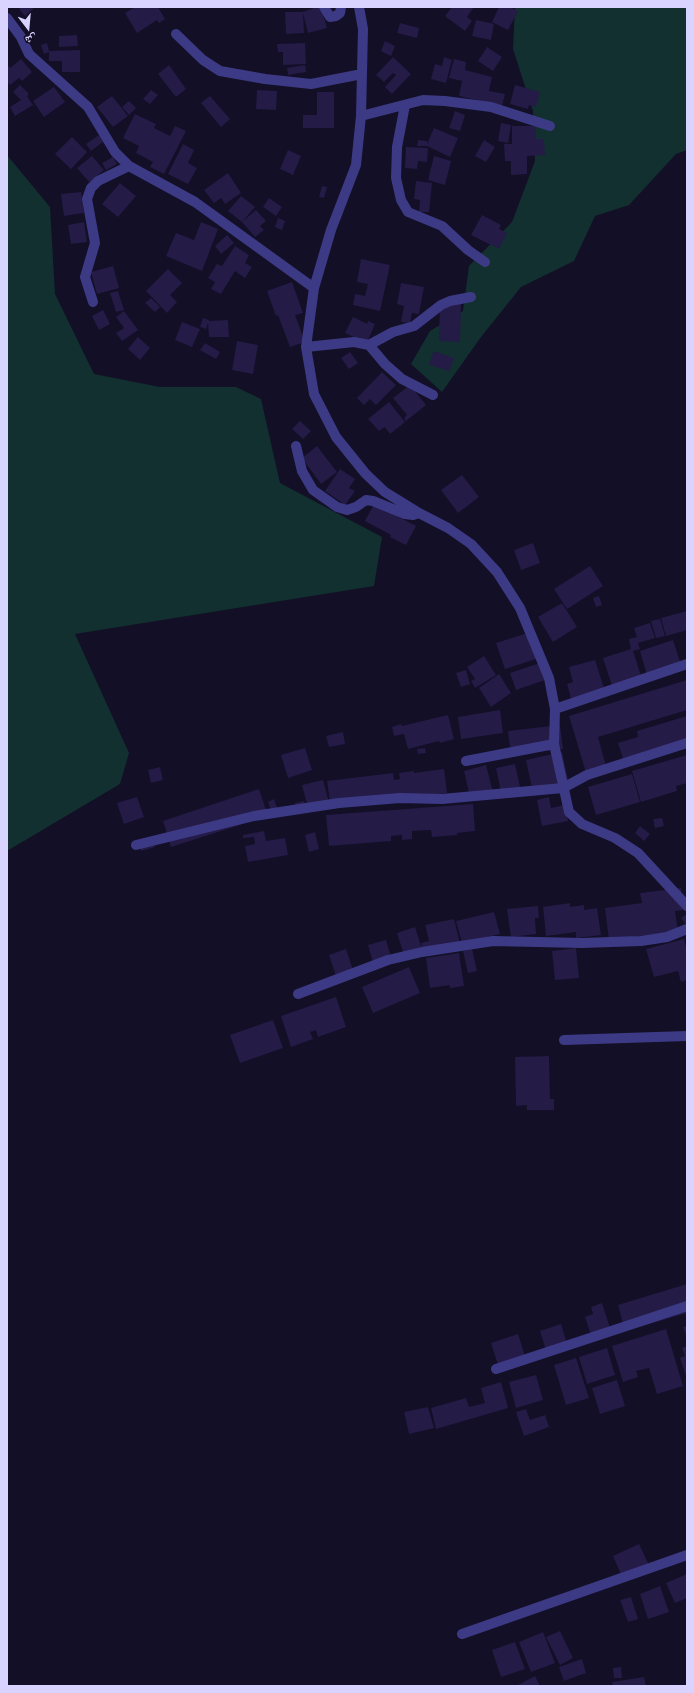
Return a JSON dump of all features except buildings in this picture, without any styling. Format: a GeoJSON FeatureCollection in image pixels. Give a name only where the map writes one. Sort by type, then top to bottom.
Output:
{"type":"FeatureCollection","features":[{"type":"Feature","properties":{"kind":"street"},"geometry":{"type":"LineString","coordinates":[[324,7],[330,17],[336,16],[340,13],[341,7]]}},
{"type":"Feature","properties":{"kind":"street"},"geometry":{"type":"LineString","coordinates":[[359,7],[363,29],[361,116],[356,166],[331,230],[314,288],[306,347],[314,394],[336,437],[365,473],[385,492],[419,513],[448,528],[471,544],[497,572],[520,608],[549,678],[555,709],[554,744],[563,788],[570,812],[582,824],[614,838],[638,853],[687,906]]}},
{"type":"Feature","properties":{"kind":"street"},"geometry":{"type":"LineString","coordinates":[[7,18],[21,37],[30,54],[88,107],[115,152],[129,166],[196,202],[314,288]]}},
{"type":"Feature","properties":{"kind":"street"},"geometry":{"type":"LineString","coordinates":[[176,34],[203,60],[220,71],[265,79],[311,84],[362,74]]}},
{"type":"Feature","properties":{"kind":"street"},"geometry":{"type":"LineString","coordinates":[[361,116],[423,100],[445,101],[491,107],[550,126]]}},
{"type":"Feature","properties":{"kind":"street"},"geometry":{"type":"LineString","coordinates":[[405,105],[397,147],[396,178],[401,200],[408,212],[442,226],[468,250],[485,262]]}},
{"type":"Feature","properties":{"kind":"street"},"geometry":{"type":"LineString","coordinates":[[93,302],[86,277],[95,243],[87,199],[91,188],[98,181],[129,166]]}},
{"type":"Feature","properties":{"kind":"street"},"geometry":{"type":"LineString","coordinates":[[369,345],[393,332],[414,326],[441,305],[450,301],[471,297]]}},
{"type":"Feature","properties":{"kind":"street"},"geometry":{"type":"LineString","coordinates":[[306,347],[354,342],[369,345],[385,364],[402,379],[433,395]]}},
{"type":"Feature","properties":{"kind":"street"},"geometry":{"type":"LineString","coordinates":[[296,446],[302,471],[313,490],[337,507],[347,510],[356,507],[366,500],[373,501],[405,514],[414,515],[419,513]]}},
{"type":"Feature","properties":{"kind":"street"},"geometry":{"type":"LineString","coordinates":[[555,709],[687,664]]}},
{"type":"Feature","properties":{"kind":"street"},"geometry":{"type":"LineString","coordinates":[[136,845],[254,816],[339,803],[400,798],[442,799],[563,788],[588,775],[687,743]]}},
{"type":"Feature","properties":{"kind":"street"},"geometry":{"type":"LineString","coordinates":[[466,761],[554,744]]}},
{"type":"Feature","properties":{"kind":"street"},"geometry":{"type":"LineString","coordinates":[[298,994],[388,960],[422,952],[493,941],[582,943],[641,941],[667,937],[687,929]]}},
{"type":"Feature","properties":{"kind":"street"},"geometry":{"type":"LineString","coordinates":[[564,1040],[687,1036]]}},
{"type":"Feature","properties":{"kind":"street"},"geometry":{"type":"LineString","coordinates":[[496,1369],[687,1306]]}},
{"type":"Feature","properties":{"kind":"street"},"geometry":{"type":"LineString","coordinates":[[462,1634],[687,1555]]}},
{"type":"Feature","properties":{"kind":"green space"},"geometry":{"type":"Polygon","coordinates":[[[515,7],[687,7],[687,150],[676,154],[629,205],[595,216],[574,261],[521,287],[481,337],[442,392],[411,364],[430,331],[463,311],[469,266],[512,222],[535,161],[533,111],[513,49],[515,7]]]}},
{"type":"Feature","properties":{"kind":"green space"},"geometry":{"type":"Polygon","coordinates":[[[7,155],[50,207],[55,294],[94,374],[160,387],[236,387],[261,399],[280,483],[382,537],[374,586],[75,634],[129,753],[120,784],[7,851],[7,155]]]}}]}
